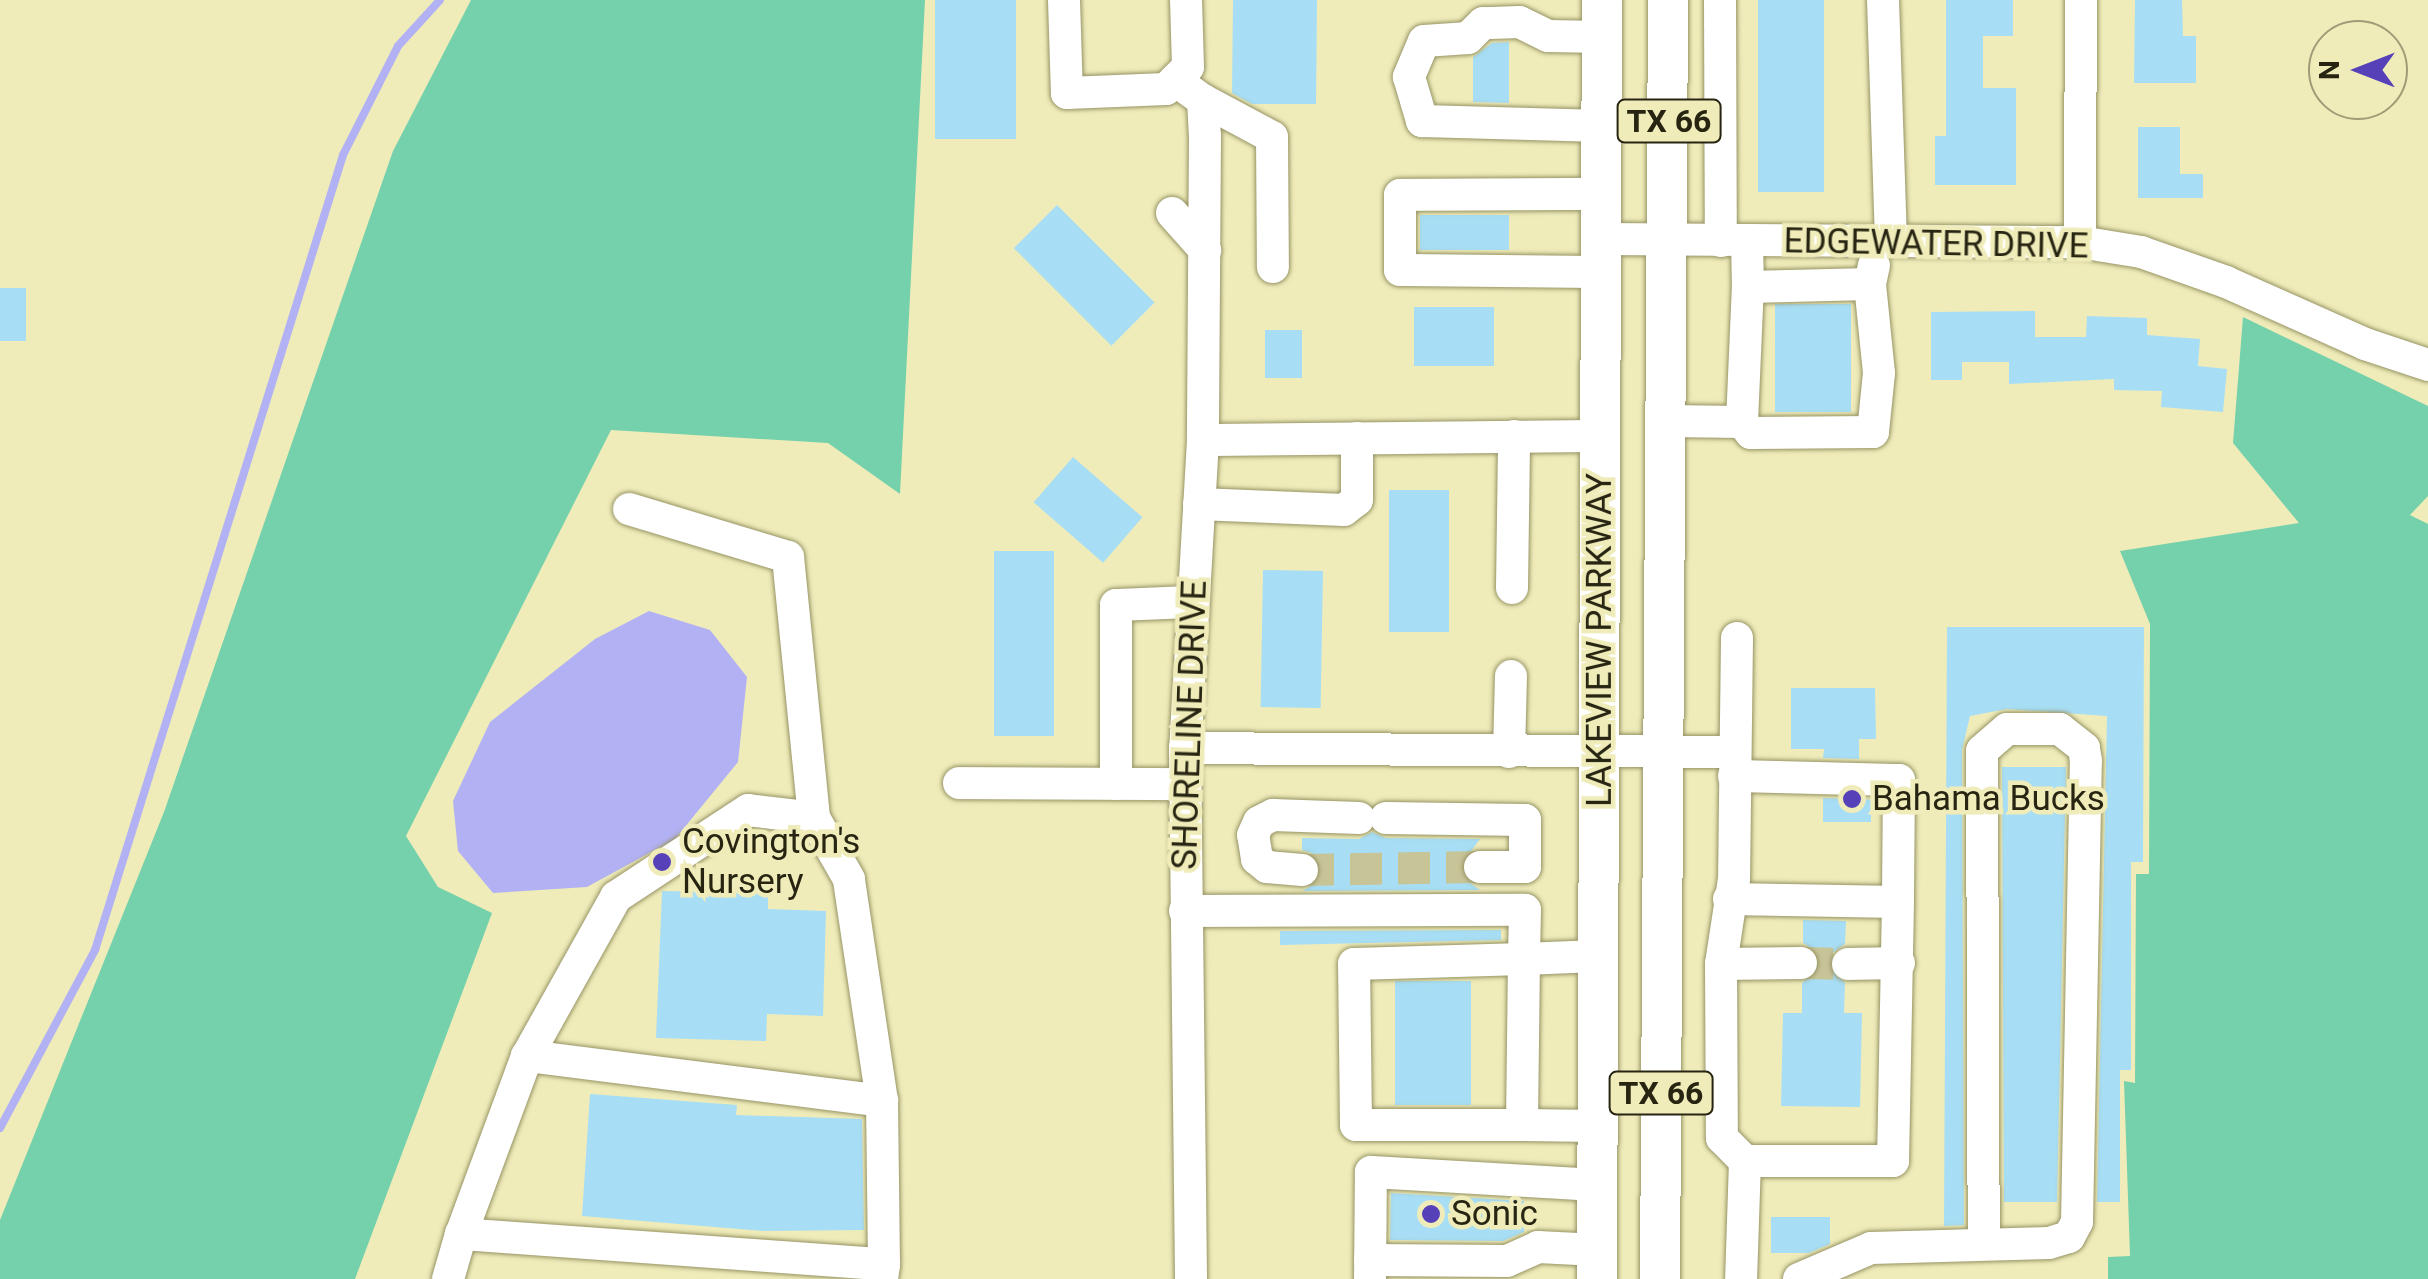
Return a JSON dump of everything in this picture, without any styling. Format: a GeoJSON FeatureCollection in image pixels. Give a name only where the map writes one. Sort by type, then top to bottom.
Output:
{"type":"FeatureCollection","features":[{"type":"Feature","properties":{"kind":"main road","name":"LAKEVIEW PARKWAY"},"geometry":{"type":"LineString","coordinates":[[1660,1279],[1670,241],[1668,0]]}},
{"type":"Feature","properties":{"kind":"main road","name":"LAKEVIEW PARKWAY"},"geometry":{"type":"LineString","coordinates":[[1597,1264],[1602,18]]}},
{"type":"Feature","properties":{"kind":"street"},"geometry":{"type":"LineString","coordinates":[[1064,0],[1067,92],[1166,89],[1188,67],[1186,0]]}},
{"type":"Feature","properties":{"kind":"street"},"geometry":{"type":"LineString","coordinates":[[1720,0],[1734,241],[1748,287],[1742,422],[1751,433],[1872,432],[1879,372],[1870,284],[1885,242],[1883,0]]}},
{"type":"Feature","properties":{"kind":"street"},"geometry":{"type":"LineString","coordinates":[[2080,242],[2081,0]]}},
{"type":"Feature","properties":{"kind":"street"},"geometry":{"type":"LineString","coordinates":[[1602,18],[1548,36],[1519,22],[1483,24],[1468,38],[1424,41],[1409,77],[1422,121],[1602,126]]}},
{"type":"Feature","properties":{"kind":"street"},"geometry":{"type":"LineString","coordinates":[[1175,80],[1203,100],[1272,137],[1273,267]]}},
{"type":"Feature","properties":{"kind":"street","name":"SHORELINE DRIVE"},"geometry":{"type":"LineString","coordinates":[[1191,1279],[1185,748],[1203,440],[1203,100]]}},
{"type":"Feature","properties":{"kind":"street","name":"EDGEWATER DRIVE"},"geometry":{"type":"LineString","coordinates":[[1602,194],[1400,195],[1400,270],[1495,273],[1670,241],[2080,242],[2141,252],[2226,282],[2364,344],[2428,365]]}},
{"type":"Feature","properties":{"kind":"street"},"geometry":{"type":"LineString","coordinates":[[1172,213],[1205,250]]}},
{"type":"Feature","properties":{"kind":"street"},"geometry":{"type":"LineString","coordinates":[[1748,287],[1870,284]]}},
{"type":"Feature","properties":{"kind":"street"},"geometry":{"type":"LineString","coordinates":[[1667,421],[1742,422]]}},
{"type":"Feature","properties":{"kind":"street"},"geometry":{"type":"LineString","coordinates":[[1512,588],[1514,436]]}},
{"type":"Feature","properties":{"kind":"street"},"geometry":{"type":"LineString","coordinates":[[1203,440],[1600,436]]}},
{"type":"Feature","properties":{"kind":"street"},"geometry":{"type":"LineString","coordinates":[[1198,504],[1344,510],[1357,500],[1357,438]]}},
{"type":"Feature","properties":{"kind":"street"},"geometry":{"type":"LineString","coordinates":[[461,1234],[883,1271],[882,1101],[849,880],[814,818],[788,558],[629,509]]}},
{"type":"Feature","properties":{"kind":"street"},"geometry":{"type":"LineString","coordinates":[[1116,784],[1116,605],[1191,602]]}},
{"type":"Feature","properties":{"kind":"street"},"geometry":{"type":"LineString","coordinates":[[1737,638],[1729,899],[1721,964],[1722,1138],[1744,1161],[1741,1279]]}},
{"type":"Feature","properties":{"kind":"street"},"geometry":{"type":"LineString","coordinates":[[1509,752],[1511,676]]}},
{"type":"Feature","properties":{"kind":"street"},"geometry":{"type":"LineString","coordinates":[[1799,1279],[1871,1248],[1984,1241],[2050,1243],[2069,1237],[2077,1222],[2086,761],[2084,748],[2060,730],[2007,730],[1982,751],[1984,1241]]}},
{"type":"Feature","properties":{"kind":"street"},"geometry":{"type":"LineString","coordinates":[[1185,748],[1664,753],[1899,780],[1893,1161],[1744,1161]]}},
{"type":"Feature","properties":{"kind":"street"},"geometry":{"type":"LineString","coordinates":[[959,783],[1185,784]]}},
{"type":"Feature","properties":{"kind":"street"},"geometry":{"type":"LineString","coordinates":[[448,1279],[527,1056],[616,896],[748,810],[814,818]]}},
{"type":"Feature","properties":{"kind":"street"},"geometry":{"type":"LineString","coordinates":[[1302,870],[1268,866],[1257,859],[1252,834],[1259,822],[1273,814],[1525,820],[1522,1125]]}},
{"type":"Feature","properties":{"kind":"street"},"geometry":{"type":"LineString","coordinates":[[1480,867],[1525,866]]}},
{"type":"Feature","properties":{"kind":"street"},"geometry":{"type":"LineString","coordinates":[[1729,899],[1898,902]]}},
{"type":"Feature","properties":{"kind":"street"},"geometry":{"type":"LineString","coordinates":[[1186,912],[1524,910]]}},
{"type":"Feature","properties":{"kind":"street"},"geometry":{"type":"LineString","coordinates":[[1597,956],[1354,964],[1356,1125],[1598,1126]]}},
{"type":"Feature","properties":{"kind":"street"},"geometry":{"type":"LineString","coordinates":[[1721,964],[1801,963]]}},
{"type":"Feature","properties":{"kind":"street"},"geometry":{"type":"LineString","coordinates":[[1848,964],[1899,963]]}},
{"type":"Feature","properties":{"kind":"street"},"geometry":{"type":"LineString","coordinates":[[527,1056],[882,1101]]}},
{"type":"Feature","properties":{"kind":"street"},"geometry":{"type":"LineString","coordinates":[[1597,1264],[1538,1248],[1507,1261],[1370,1269],[1371,1172],[1598,1185]]}},
{"type":"Feature","properties":{"kind":"green space"},"geometry":{"type":"Polygon","coordinates":[[[471,0],[925,0],[900,494],[828,443],[611,430],[406,836],[438,887],[492,913],[355,1279],[0,1279],[0,1220],[164,812],[393,151],[471,0]]]}},
{"type":"Feature","properties":{"kind":"green space"},"geometry":{"type":"Polygon","coordinates":[[[2243,317],[2428,406],[2428,496],[2410,515],[2428,524],[2428,1279],[2108,1279],[2108,1257],[2130,1256],[2124,1081],[2135,1083],[2136,874],[2149,874],[2150,624],[2120,551],[2299,523],[2233,443],[2243,317]]]}},
{"type":"Feature","properties":{"kind":"water"},"geometry":{"type":"Polygon","coordinates":[[[649,611],[710,630],[747,677],[738,762],[675,839],[587,887],[493,893],[458,851],[453,801],[490,722],[595,639],[649,611]]]}},
{"type":"Feature","properties":{"kind":"building"},"geometry":{"type":"Polygon","coordinates":[[[935,0],[1016,0],[1016,139],[935,139],[935,0]]]}},
{"type":"Feature","properties":{"kind":"building"},"geometry":{"type":"Polygon","coordinates":[[[1233,0],[1317,0],[1316,104],[1252,104],[1232,93],[1233,0]]]}},
{"type":"Feature","properties":{"kind":"building"},"geometry":{"type":"Polygon","coordinates":[[[1758,0],[1824,0],[1824,192],[1758,192],[1758,0]]]}},
{"type":"Feature","properties":{"kind":"building"},"geometry":{"type":"Polygon","coordinates":[[[1946,0],[2013,0],[2013,36],[1983,36],[1983,88],[2016,88],[2016,185],[1935,185],[1935,136],[1946,136],[1946,0]]]}},
{"type":"Feature","properties":{"kind":"building"},"geometry":{"type":"Polygon","coordinates":[[[2135,0],[2182,0],[2183,36],[2196,36],[2196,83],[2134,83],[2135,0]]]}},
{"type":"Feature","properties":{"kind":"building"},"geometry":{"type":"Polygon","coordinates":[[[1509,42],[1509,103],[1473,102],[1473,57],[1492,43],[1509,42]]]}},
{"type":"Feature","properties":{"kind":"building"},"geometry":{"type":"Polygon","coordinates":[[[2138,127],[2180,127],[2180,174],[2203,174],[2203,198],[2138,198],[2138,127]]]}},
{"type":"Feature","properties":{"kind":"building"},"geometry":{"type":"Polygon","coordinates":[[[1057,205],[1155,303],[1111,346],[1014,248],[1057,205]]]}},
{"type":"Feature","properties":{"kind":"building"},"geometry":{"type":"Polygon","coordinates":[[[1420,215],[1509,215],[1509,250],[1420,250],[1420,215]]]}},
{"type":"Feature","properties":{"kind":"building"},"geometry":{"type":"Polygon","coordinates":[[[0,288],[26,288],[26,341],[0,341],[0,288]]]}},
{"type":"Feature","properties":{"kind":"building"},"geometry":{"type":"Polygon","coordinates":[[[1775,304],[1851,304],[1851,412],[1775,412],[1775,304]]]}},
{"type":"Feature","properties":{"kind":"building"},"geometry":{"type":"Polygon","coordinates":[[[1414,307],[1494,307],[1494,366],[1414,366],[1414,307]]]}},
{"type":"Feature","properties":{"kind":"building"},"geometry":{"type":"Polygon","coordinates":[[[2035,311],[2035,337],[2086,337],[2087,316],[2147,318],[2147,335],[2200,339],[2198,366],[2227,369],[2223,412],[2161,407],[2162,391],[2114,390],[2114,379],[2009,384],[2009,362],[1962,362],[1962,380],[1931,380],[1931,312],[2035,311]]]}},
{"type":"Feature","properties":{"kind":"building"},"geometry":{"type":"Polygon","coordinates":[[[1265,330],[1302,330],[1302,378],[1265,378],[1265,330]]]}},
{"type":"Feature","properties":{"kind":"building"},"geometry":{"type":"Polygon","coordinates":[[[1073,457],[1142,517],[1103,563],[1034,502],[1073,457]]]}},
{"type":"Feature","properties":{"kind":"building"},"geometry":{"type":"Polygon","coordinates":[[[1389,490],[1449,490],[1449,632],[1389,632],[1389,490]]]}},
{"type":"Feature","properties":{"kind":"building"},"geometry":{"type":"Polygon","coordinates":[[[994,551],[1054,551],[1054,736],[994,736],[994,551]]]}},
{"type":"Feature","properties":{"kind":"building"},"geometry":{"type":"Polygon","coordinates":[[[1263,570],[1323,571],[1321,708],[1261,707],[1263,570]]]}},
{"type":"Feature","properties":{"kind":"building"},"geometry":{"type":"Polygon","coordinates":[[[1947,627],[2144,627],[2143,862],[2131,862],[2131,1070],[2120,1070],[2120,1202],[2097,1202],[2107,716],[2007,709],[1970,716],[1962,750],[1964,1225],[1944,1226],[1947,627]]]}},
{"type":"Feature","properties":{"kind":"building"},"geometry":{"type":"Polygon","coordinates":[[[1791,688],[1875,688],[1876,739],[1859,739],[1859,759],[1823,758],[1824,749],[1791,749],[1791,688]]]}},
{"type":"Feature","properties":{"kind":"building"},"geometry":{"type":"Polygon","coordinates":[[[2002,767],[2066,767],[2057,1202],[2004,1202],[2002,767]]]}},
{"type":"Feature","properties":{"kind":"building","name":"Bahama Bucks"},"geometry":{"type":"Polygon","coordinates":[[[1823,798],[1879,800],[1879,809],[1871,809],[1871,822],[1823,822],[1823,798]]]}},
{"type":"Feature","properties":{"kind":"building"},"geometry":{"type":"Polygon","coordinates":[[[1372,832],[1386,838],[1480,839],[1460,866],[1463,878],[1480,890],[1302,891],[1318,882],[1322,871],[1314,854],[1302,850],[1302,838],[1359,839],[1372,832]]]}},
{"type":"Feature","properties":{"kind":"building"},"geometry":{"type":"Polygon","coordinates":[[[662,891],[768,893],[768,909],[826,911],[823,1016],[767,1014],[766,1041],[656,1038],[662,891]]]}},
{"type":"Feature","properties":{"kind":"building"},"geometry":{"type":"Polygon","coordinates":[[[1803,920],[1846,921],[1845,944],[1831,954],[1828,965],[1845,983],[1844,1013],[1862,1013],[1860,1107],[1781,1106],[1783,1013],[1802,1013],[1802,983],[1821,964],[1818,952],[1803,943],[1803,920]]]}},
{"type":"Feature","properties":{"kind":"building"},"geometry":{"type":"Polygon","coordinates":[[[1501,930],[1501,940],[1280,945],[1280,931],[1501,930]]]}},
{"type":"Feature","properties":{"kind":"building"},"geometry":{"type":"Polygon","coordinates":[[[1395,981],[1471,981],[1471,1105],[1395,1105],[1395,981]]]}},
{"type":"Feature","properties":{"kind":"building"},"geometry":{"type":"Polygon","coordinates":[[[590,1094],[737,1105],[736,1115],[862,1119],[864,1230],[763,1231],[582,1216],[590,1094]]]}},
{"type":"Feature","properties":{"kind":"building","name":"Sonic"},"geometry":{"type":"Polygon","coordinates":[[[1391,1193],[1524,1201],[1524,1232],[1503,1241],[1390,1240],[1391,1193]]]}},
{"type":"Feature","properties":{"kind":"building"},"geometry":{"type":"Polygon","coordinates":[[[1771,1217],[1830,1217],[1830,1244],[1809,1253],[1771,1253],[1771,1217]]]}},
{"type":"Feature","properties":{"kind":"waterway"},"geometry":{"type":"LineString","coordinates":[[0,1128],[95,950],[343,155],[398,46],[440,0]]}},
{"type":"Feature","properties":{"kind":"tunnel"},"geometry":{"type":"LineString","coordinates":[[1302,870],[1480,867]]}},
{"type":"Feature","properties":{"kind":"tunnel"},"geometry":{"type":"LineString","coordinates":[[1801,963],[1848,964]]}},
{"type":"Feature","properties":{"kind":"place","name":"Bahama Bucks"},"geometry":{"type":"Point","coordinates":[1852,799]}},
{"type":"Feature","properties":{"kind":"place","name":"Covington's Nursery"},"geometry":{"type":"Point","coordinates":[662,862]}},
{"type":"Feature","properties":{"kind":"place","name":"Sonic"},"geometry":{"type":"Point","coordinates":[1431,1214]}}]}
